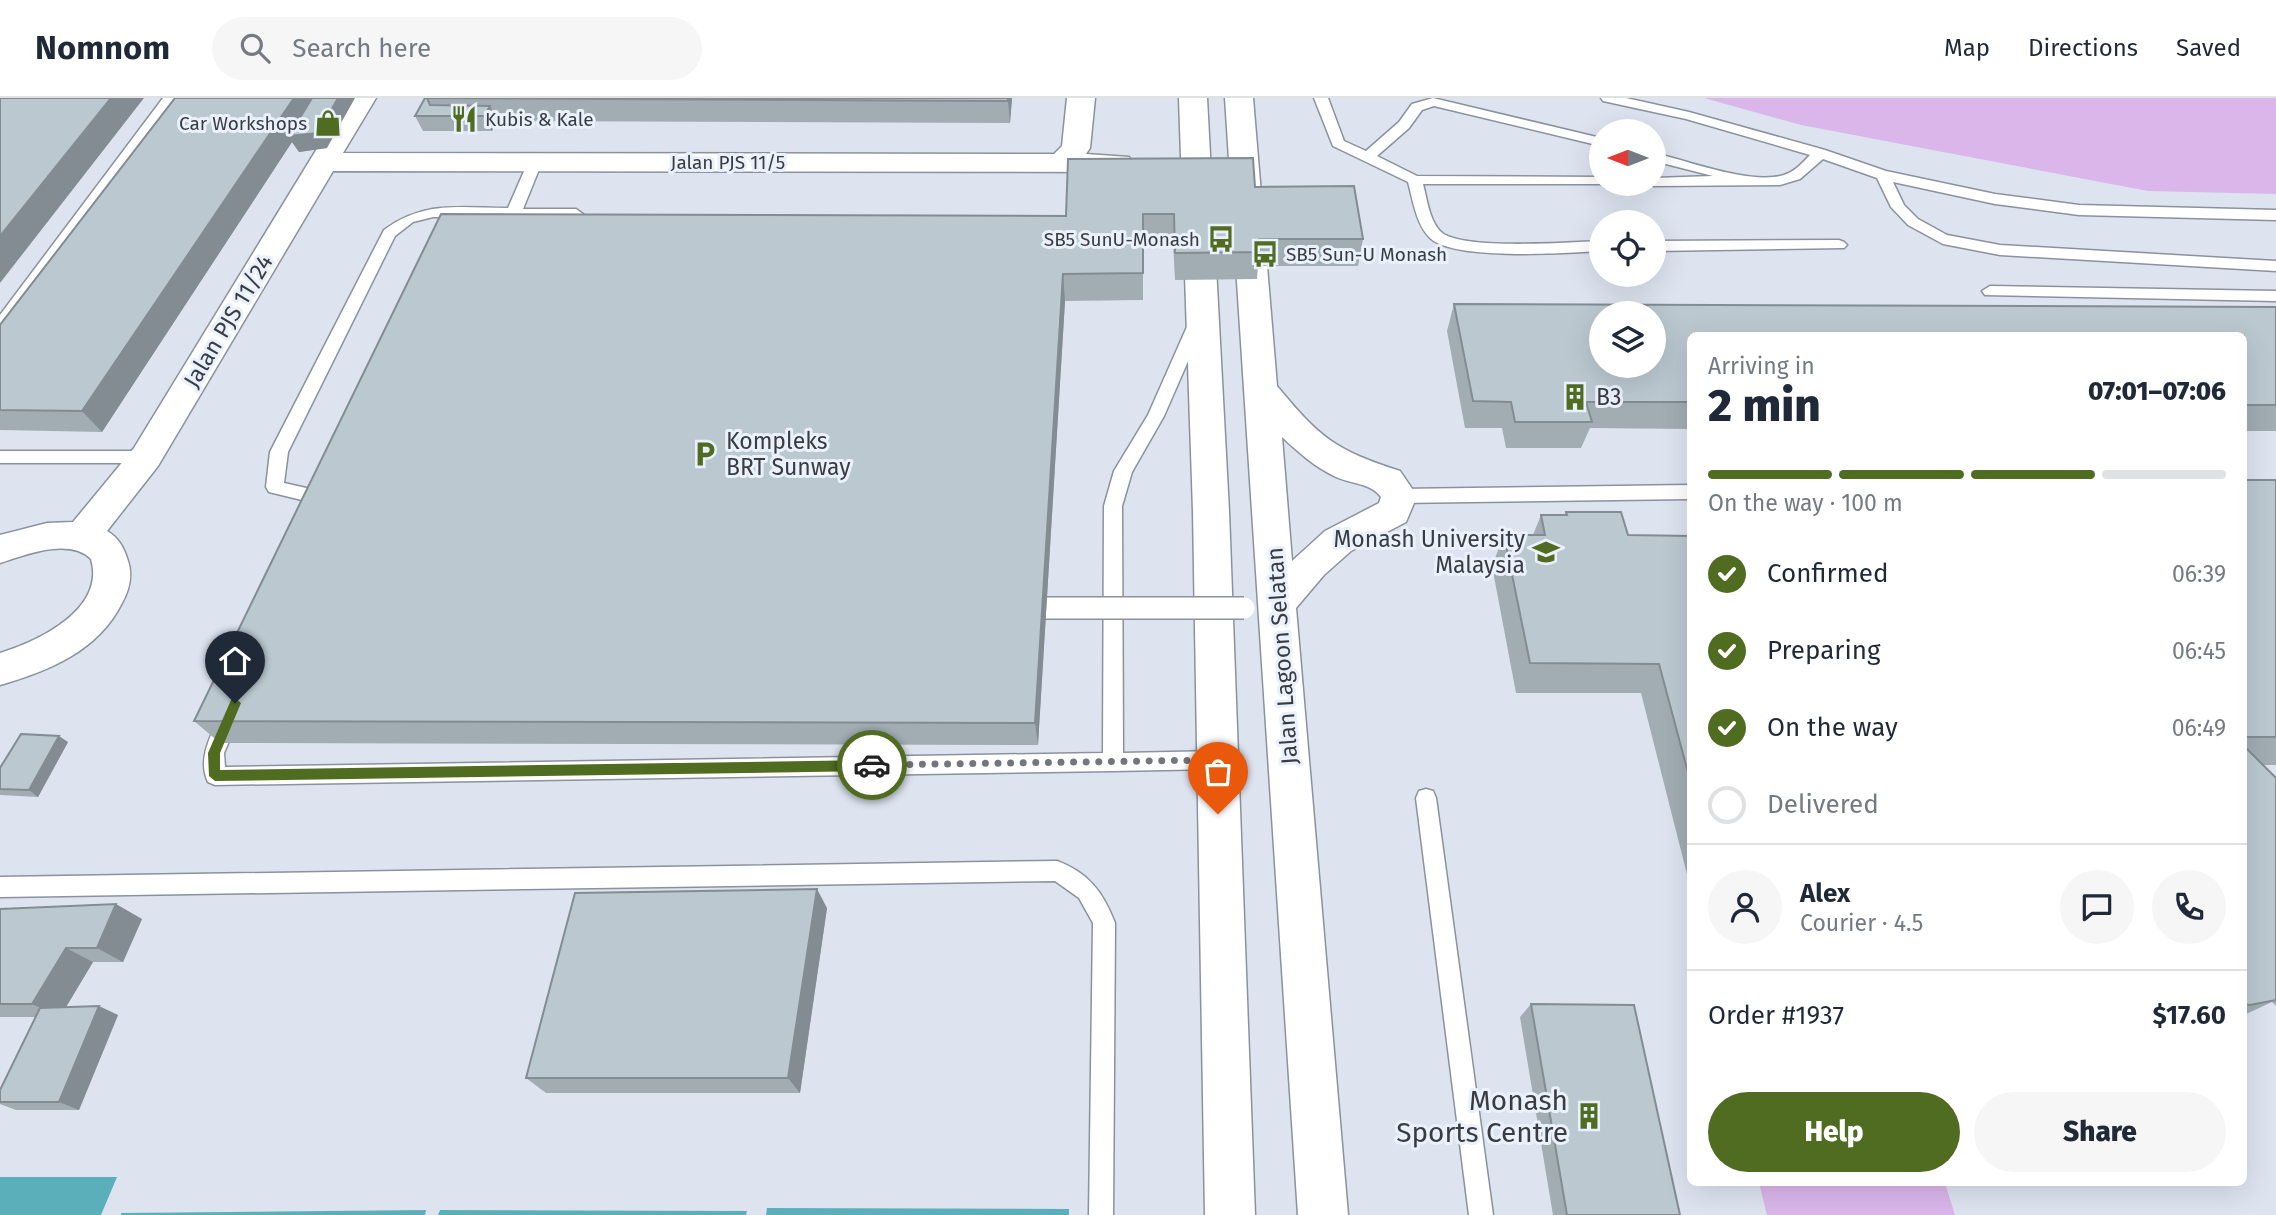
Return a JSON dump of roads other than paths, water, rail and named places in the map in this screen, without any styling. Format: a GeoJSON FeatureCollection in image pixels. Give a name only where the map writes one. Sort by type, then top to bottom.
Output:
{"type":"FeatureCollection","features":[{"type":"Feature","properties":{"kind":"main road","name":"Jalan PJS 11/24"},"geometry":{"type":"LineString","coordinates":[[82,537],[146,457],[362,98]]}},
{"type":"Feature","properties":{"kind":"main road"},"geometry":{"type":"LineString","coordinates":[[1062,162],[1076,148],[1082,98]]}},
{"type":"Feature","properties":{"kind":"main road"},"geometry":{"type":"LineString","coordinates":[[1193,98],[1211,511],[1230,1215]]}},
{"type":"Feature","properties":{"kind":"main road","name":"Jalan Lagoon Selatan"},"geometry":{"type":"LineString","coordinates":[[1239,98],[1263,391],[1261,605],[1323,1215]]}},
{"type":"Feature","properties":{"kind":"main road","name":"Jalan PJS 11/5"},"geometry":{"type":"LineString","coordinates":[[324,162],[1111,162],[1159,172],[1178,181],[1197,204]]}},
{"type":"Feature","properties":{"kind":"main road"},"geometry":{"type":"LineString","coordinates":[[1261,605],[1338,541],[1393,512],[1399,496],[1388,480],[1350,469],[1319,452],[1293,428],[1263,391]]}},
{"type":"Feature","properties":{"kind":"main road"},"geometry":{"type":"LineString","coordinates":[[0,549],[27,539],[57,534],[82,537],[101,546],[111,561],[113,580],[105,601],[87,624],[62,644],[32,660],[0,670]]}},
{"type":"Feature","properties":{"kind":"lane"},"geometry":{"type":"LineString","coordinates":[[0,326],[170,98]]}},
{"type":"Feature","properties":{"kind":"lane"},"geometry":{"type":"LineString","coordinates":[[1321,98],[1338,143],[1415,180],[1589,181]]}},
{"type":"Feature","properties":{"kind":"lane"},"geometry":{"type":"LineString","coordinates":[[1608,98],[1689,116],[1820,153],[1883,175],[1995,199],[2079,210],[2276,215]]}},
{"type":"Feature","properties":{"kind":"lane"},"geometry":{"type":"LineString","coordinates":[[1367,157],[1404,125],[1417,107],[1433,102],[1589,139]]}},
{"type":"Feature","properties":{"kind":"lane"},"geometry":{"type":"LineString","coordinates":[[1666,181],[1781,181],[1800,176],[1820,153]]}},
{"type":"Feature","properties":{"kind":"lane"},"geometry":{"type":"LineString","coordinates":[[1666,160],[1746,180]]}},
{"type":"Feature","properties":{"kind":"lane"},"geometry":{"type":"LineString","coordinates":[[513,214],[535,162]]}},
{"type":"Feature","properties":{"kind":"lane"},"geometry":{"type":"LineString","coordinates":[[1883,175],[1898,207],[1913,222],[1943,239],[2000,250],[2276,266]]}},
{"type":"Feature","properties":{"kind":"lane"},"geometry":{"type":"LineString","coordinates":[[1415,180],[1428,224],[1438,238],[1462,247],[1589,246]]}},
{"type":"Feature","properties":{"kind":"lane"},"geometry":{"type":"LineString","coordinates":[[310,531],[320,506],[318,497],[275,487],[279,452],[389,233],[408,219],[432,212],[593,214]]}},
{"type":"Feature","properties":{"kind":"lane"},"geometry":{"type":"LineString","coordinates":[[1666,246],[1839,246]]}},
{"type":"Feature","properties":{"kind":"lane"},"geometry":{"type":"LineString","coordinates":[[1990,291],[2276,296]]}},
{"type":"Feature","properties":{"kind":"lane"},"geometry":{"type":"LineString","coordinates":[[1113,762],[1114,506],[1123,471],[1156,416],[1201,311]]}},
{"type":"Feature","properties":{"kind":"lane"},"geometry":{"type":"LineString","coordinates":[[0,457],[146,457]]}},
{"type":"Feature","properties":{"kind":"lane"},"geometry":{"type":"LineString","coordinates":[[1399,496],[1687,492]]}},
{"type":"Feature","properties":{"kind":"lane"},"geometry":{"type":"LineString","coordinates":[[1045,608],[1261,605]]}},
{"type":"Feature","properties":{"kind":"lane"},"geometry":{"type":"LineString","coordinates":[[235,703],[214,753],[215,776],[1216,760]]}},
{"type":"Feature","properties":{"kind":"lane"},"geometry":{"type":"LineString","coordinates":[[1426,798],[1481,1215]]}},
{"type":"Feature","properties":{"kind":"lane"},"geometry":{"type":"LineString","coordinates":[[0,887],[1057,871],[1079,881],[1095,900],[1104,923],[1101,1215]]}},
{"type":"Feature","properties":{"kind":"water"},"geometry":{"type":"Polygon","coordinates":[[[0,1177],[117,1177],[101,1215],[0,1215],[0,1177]]]}},
{"type":"Feature","properties":{"kind":"water"},"geometry":{"type":"Polygon","coordinates":[[[767,1208],[1069,1209],[1069,1215],[766,1215],[767,1208]]]}},
{"type":"Feature","properties":{"kind":"water"},"geometry":{"type":"Polygon","coordinates":[[[426,1210],[425,1215],[121,1215],[121,1213],[426,1210]]]}},
{"type":"Feature","properties":{"kind":"water"},"geometry":{"type":"Polygon","coordinates":[[[440,1210],[747,1211],[746,1215],[438,1215],[440,1210]]]}},
{"type":"Feature","properties":{"kind":"place","name":"Kubis & Kale"},"geometry":{"type":"Point","coordinates":[464,119]}},
{"type":"Feature","properties":{"kind":"place","name":"Car Workshops"},"geometry":{"type":"Point","coordinates":[328,123]}},
{"type":"Feature","properties":{"kind":"place","name":"SB5 SunU-Monash"},"geometry":{"type":"Point","coordinates":[1221,239]}},
{"type":"Feature","properties":{"kind":"place","name":"SB5 Sun-U Monash"},"geometry":{"type":"Point","coordinates":[1265,254]}},
{"type":"Feature","properties":{"kind":"place","name":"B3"},"geometry":{"type":"Point","coordinates":[1575,397]}},
{"type":"Feature","properties":{"kind":"place","name":"Kompleks BRT Sunway"},"geometry":{"type":"Point","coordinates":[705,454]}},
{"type":"Feature","properties":{"kind":"place","name":"Monash University Malaysia"},"geometry":{"type":"Point","coordinates":[1546,552]}},
{"type":"Feature","properties":{"kind":"place","name":"Monash Sports Centre"},"geometry":{"type":"Point","coordinates":[1589,1116]}}]}
